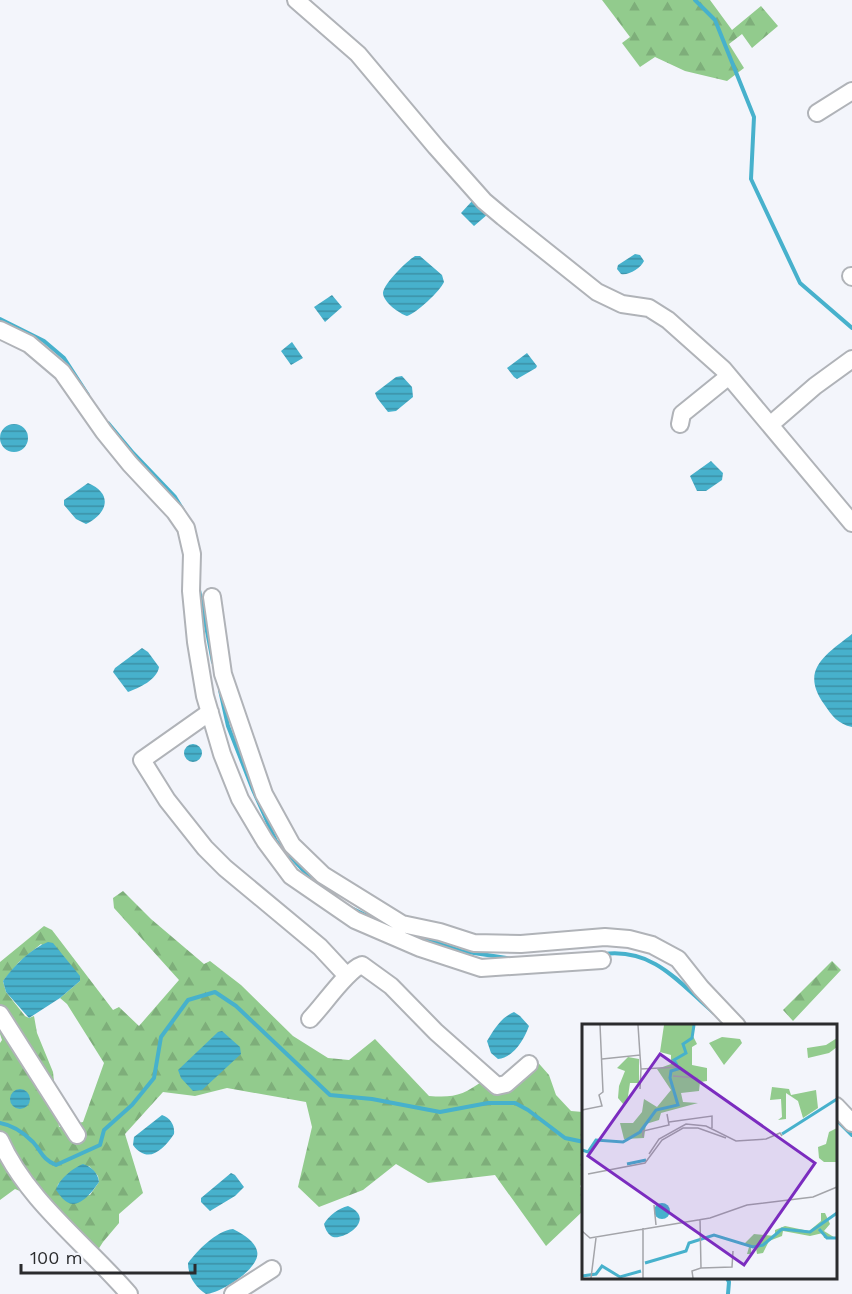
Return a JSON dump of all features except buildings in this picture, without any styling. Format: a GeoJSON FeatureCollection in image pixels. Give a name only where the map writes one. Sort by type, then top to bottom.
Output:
{"type":"FeatureCollection","features":[{"type":"Feature","properties":{"kind":"street"},"geometry":{"type":"LineString","coordinates":[[296,0],[358,54],[484,201],[597,292],[622,304],[649,308],[668,320],[729,376],[852,523]]}},
{"type":"Feature","properties":{"kind":"street"},"geometry":{"type":"LineString","coordinates":[[817,113],[852,91]]}},
{"type":"Feature","properties":{"kind":"street"},"geometry":{"type":"LineString","coordinates":[[0,330],[29,344],[62,372],[104,432],[175,512],[186,528],[192,554],[191,591],[196,642],[210,712],[222,754],[240,799],[265,841],[291,876],[355,920],[420,948],[480,968],[602,960]]}},
{"type":"Feature","properties":{"kind":"street"},"geometry":{"type":"LineString","coordinates":[[770,425],[815,386],[852,359]]}},
{"type":"Feature","properties":{"kind":"street"},"geometry":{"type":"LineString","coordinates":[[680,424],[682,414],[729,376]]}},
{"type":"Feature","properties":{"kind":"street"},"geometry":{"type":"LineString","coordinates":[[212,597],[224,674],[264,794],[292,845],[322,875],[402,924],[440,932],[474,943],[521,945],[605,937],[629,939],[652,945],[678,959],[700,988],[735,1024]]}},
{"type":"Feature","properties":{"kind":"street"},"geometry":{"type":"LineString","coordinates":[[210,712],[142,760],[167,800],[205,848],[225,868],[320,947],[347,976]]}},
{"type":"Feature","properties":{"kind":"street"},"geometry":{"type":"LineString","coordinates":[[310,1019],[347,976],[362,965],[401,996],[436,1032],[497,1086],[506,1084],[529,1064]]}},
{"type":"Feature","properties":{"kind":"street"},"geometry":{"type":"LineString","coordinates":[[0,1014],[77,1135]]}},
{"type":"Feature","properties":{"kind":"street"},"geometry":{"type":"LineString","coordinates":[[837,1107],[852,1123]]}},
{"type":"Feature","properties":{"kind":"street"},"geometry":{"type":"LineString","coordinates":[[0,1140],[8,1158],[44,1204],[129,1294]]}},
{"type":"Feature","properties":{"kind":"street"},"geometry":{"type":"LineString","coordinates":[[233,1294],[272,1269]]}},
{"type":"Feature","properties":{"kind":"green space"},"geometry":{"type":"Polygon","coordinates":[[[602,0],[710,0],[732,30],[761,6],[778,26],[752,48],[742,34],[729,44],[744,68],[727,81],[685,71],[655,57],[640,67],[622,43],[630,37],[602,0]]]}},
{"type":"Feature","properties":{"kind":"green space"},"geometry":{"type":"Polygon","coordinates":[[[123,891],[151,919],[204,964],[210,961],[241,985],[293,1036],[328,1058],[349,1060],[375,1039],[429,1096],[452,1096],[484,1080],[496,1082],[534,1058],[549,1075],[556,1095],[571,1111],[582,1112],[582,1184],[580,1186],[582,1212],[546,1246],[495,1175],[428,1183],[396,1164],[363,1190],[319,1207],[298,1187],[312,1127],[306,1102],[227,1088],[195,1096],[163,1092],[125,1134],[143,1193],[119,1214],[119,1223],[96,1253],[27,1194],[15,1189],[0,1200],[0,1043],[2,1040],[0,1034],[0,962],[44,926],[52,930],[113,1010],[119,1007],[139,1026],[179,980],[114,908],[113,898],[123,891]],[[41,944],[19,962],[3,981],[6,992],[25,1016],[29,1018],[34,1016],[37,1033],[53,1072],[59,1127],[83,1122],[104,1063],[67,1004],[60,998],[80,981],[41,944]],[[89,1166],[58,1184],[57,1190],[63,1198],[90,1195],[99,1182],[98,1176],[89,1166]]]}},
{"type":"Feature","properties":{"kind":"green space"},"geometry":{"type":"Polygon","coordinates":[[[832,961],[841,970],[793,1021],[783,1010],[832,961]]]}},
{"type":"Feature","properties":{"kind":"water"},"geometry":{"type":"Polygon","coordinates":[[[473,200],[488,214],[474,226],[461,213],[473,200]]]}},
{"type":"Feature","properties":{"kind":"water"},"geometry":{"type":"Polygon","coordinates":[[[635,254],[640,255],[644,261],[642,264],[631,273],[621,274],[617,269],[618,265],[635,254]]]}},
{"type":"Feature","properties":{"kind":"water"},"geometry":{"type":"Polygon","coordinates":[[[415,256],[420,256],[442,275],[444,282],[428,301],[407,316],[389,304],[383,293],[391,278],[415,256]]]}},
{"type":"Feature","properties":{"kind":"water"},"geometry":{"type":"Polygon","coordinates":[[[332,295],[342,307],[325,322],[314,307],[332,295]]]}},
{"type":"Feature","properties":{"kind":"water"},"geometry":{"type":"Polygon","coordinates":[[[292,342],[303,358],[291,365],[281,351],[292,342]]]}},
{"type":"Feature","properties":{"kind":"water"},"geometry":{"type":"Polygon","coordinates":[[[527,353],[537,366],[517,379],[507,368],[527,353]]]}},
{"type":"Feature","properties":{"kind":"water"},"geometry":{"type":"Polygon","coordinates":[[[402,376],[412,387],[413,397],[396,411],[388,412],[375,393],[396,377],[402,376]]]}},
{"type":"Feature","properties":{"kind":"water"},"geometry":{"type":"Polygon","coordinates":[[[14,424],[24,428],[28,438],[24,448],[14,452],[4,448],[0,438],[4,428],[14,424]]]}},
{"type":"Feature","properties":{"kind":"water"},"geometry":{"type":"Polygon","coordinates":[[[711,461],[723,473],[722,480],[706,491],[697,491],[690,476],[711,461]]]}},
{"type":"Feature","properties":{"kind":"water"},"geometry":{"type":"Polygon","coordinates":[[[88,483],[102,493],[105,504],[99,515],[86,524],[76,519],[64,505],[64,500],[88,483]]]}},
{"type":"Feature","properties":{"kind":"water"},"geometry":{"type":"Polygon","coordinates":[[[852,634],[852,727],[839,722],[830,712],[817,692],[814,681],[819,663],[852,634]]]}},
{"type":"Feature","properties":{"kind":"water"},"geometry":{"type":"Polygon","coordinates":[[[142,648],[148,652],[159,667],[158,672],[147,683],[128,692],[113,672],[115,668],[142,648]]]}},
{"type":"Feature","properties":{"kind":"water"},"geometry":{"type":"Polygon","coordinates":[[[193,744],[199,747],[202,753],[199,759],[193,762],[187,759],[184,753],[187,747],[193,744]]]}},
{"type":"Feature","properties":{"kind":"water"},"geometry":{"type":"Polygon","coordinates":[[[48,942],[53,943],[80,976],[80,981],[60,998],[29,1018],[6,992],[3,981],[23,958],[48,942]]]}},
{"type":"Feature","properties":{"kind":"water"},"geometry":{"type":"Polygon","coordinates":[[[514,1012],[529,1026],[513,1052],[498,1059],[491,1053],[487,1041],[501,1021],[514,1012]]]}},
{"type":"Feature","properties":{"kind":"water"},"geometry":{"type":"Polygon","coordinates":[[[222,1031],[240,1047],[241,1054],[202,1090],[193,1091],[181,1078],[178,1070],[218,1032],[222,1031]]]}},
{"type":"Feature","properties":{"kind":"water"},"geometry":{"type":"Polygon","coordinates":[[[16,1089],[24,1089],[30,1095],[30,1103],[24,1109],[16,1109],[10,1103],[10,1095],[16,1089]]]}},
{"type":"Feature","properties":{"kind":"water"},"geometry":{"type":"Polygon","coordinates":[[[162,1115],[172,1123],[174,1134],[160,1150],[150,1155],[144,1154],[133,1145],[134,1137],[162,1115]]]}},
{"type":"Feature","properties":{"kind":"water"},"geometry":{"type":"Polygon","coordinates":[[[83,1164],[94,1171],[99,1182],[81,1202],[72,1204],[64,1200],[56,1190],[67,1174],[83,1164]]]}},
{"type":"Feature","properties":{"kind":"water"},"geometry":{"type":"Polygon","coordinates":[[[231,1173],[244,1187],[235,1196],[210,1211],[201,1202],[201,1198],[231,1173]]]}},
{"type":"Feature","properties":{"kind":"water"},"geometry":{"type":"Polygon","coordinates":[[[348,1206],[357,1212],[360,1218],[359,1223],[349,1233],[336,1237],[331,1236],[324,1224],[334,1212],[348,1206]]]}},
{"type":"Feature","properties":{"kind":"water"},"geometry":{"type":"Polygon","coordinates":[[[233,1229],[254,1244],[257,1258],[238,1279],[220,1290],[206,1294],[193,1281],[188,1263],[214,1237],[233,1229]]]}},
{"type":"Feature","properties":{"kind":"waterway"},"geometry":{"type":"LineString","coordinates":[[695,0],[715,20],[754,117],[751,179],[800,283],[852,328]]}},
{"type":"Feature","properties":{"kind":"waterway"},"geometry":{"type":"LineString","coordinates":[[0,319],[44,341],[64,358],[88,395]]}},
{"type":"Feature","properties":{"kind":"waterway"},"geometry":{"type":"LineString","coordinates":[[108,423],[175,497],[183,510]]}},
{"type":"Feature","properties":{"kind":"waterway"},"geometry":{"type":"LineString","coordinates":[[199,590],[213,662]]}},
{"type":"Feature","properties":{"kind":"waterway"},"geometry":{"type":"LineString","coordinates":[[220,690],[228,726],[276,841],[314,882]]}},
{"type":"Feature","properties":{"kind":"waterway"},"geometry":{"type":"LineString","coordinates":[[349,907],[386,925]]}},
{"type":"Feature","properties":{"kind":"waterway"},"geometry":{"type":"LineString","coordinates":[[404,932],[461,951],[513,959]]}},
{"type":"Feature","properties":{"kind":"waterway"},"geometry":{"type":"LineString","coordinates":[[604,954],[622,954],[652,962],[678,980],[714,1013]]}},
{"type":"Feature","properties":{"kind":"waterway"},"geometry":{"type":"LineString","coordinates":[[0,1123],[26,1136],[45,1158],[56,1165],[100,1145],[104,1130],[132,1105],[154,1078],[161,1037],[188,1000],[215,992],[236,1006],[330,1095],[372,1099],[440,1112],[488,1103],[515,1103],[565,1138],[582,1142]]}},
{"type":"Feature","properties":{"kind":"waterway"},"geometry":{"type":"LineString","coordinates":[[837,1120],[852,1135]]}},
{"type":"Feature","properties":{"kind":"waterway"},"geometry":{"type":"LineString","coordinates":[[728,1279],[728,1294]]}}]}
